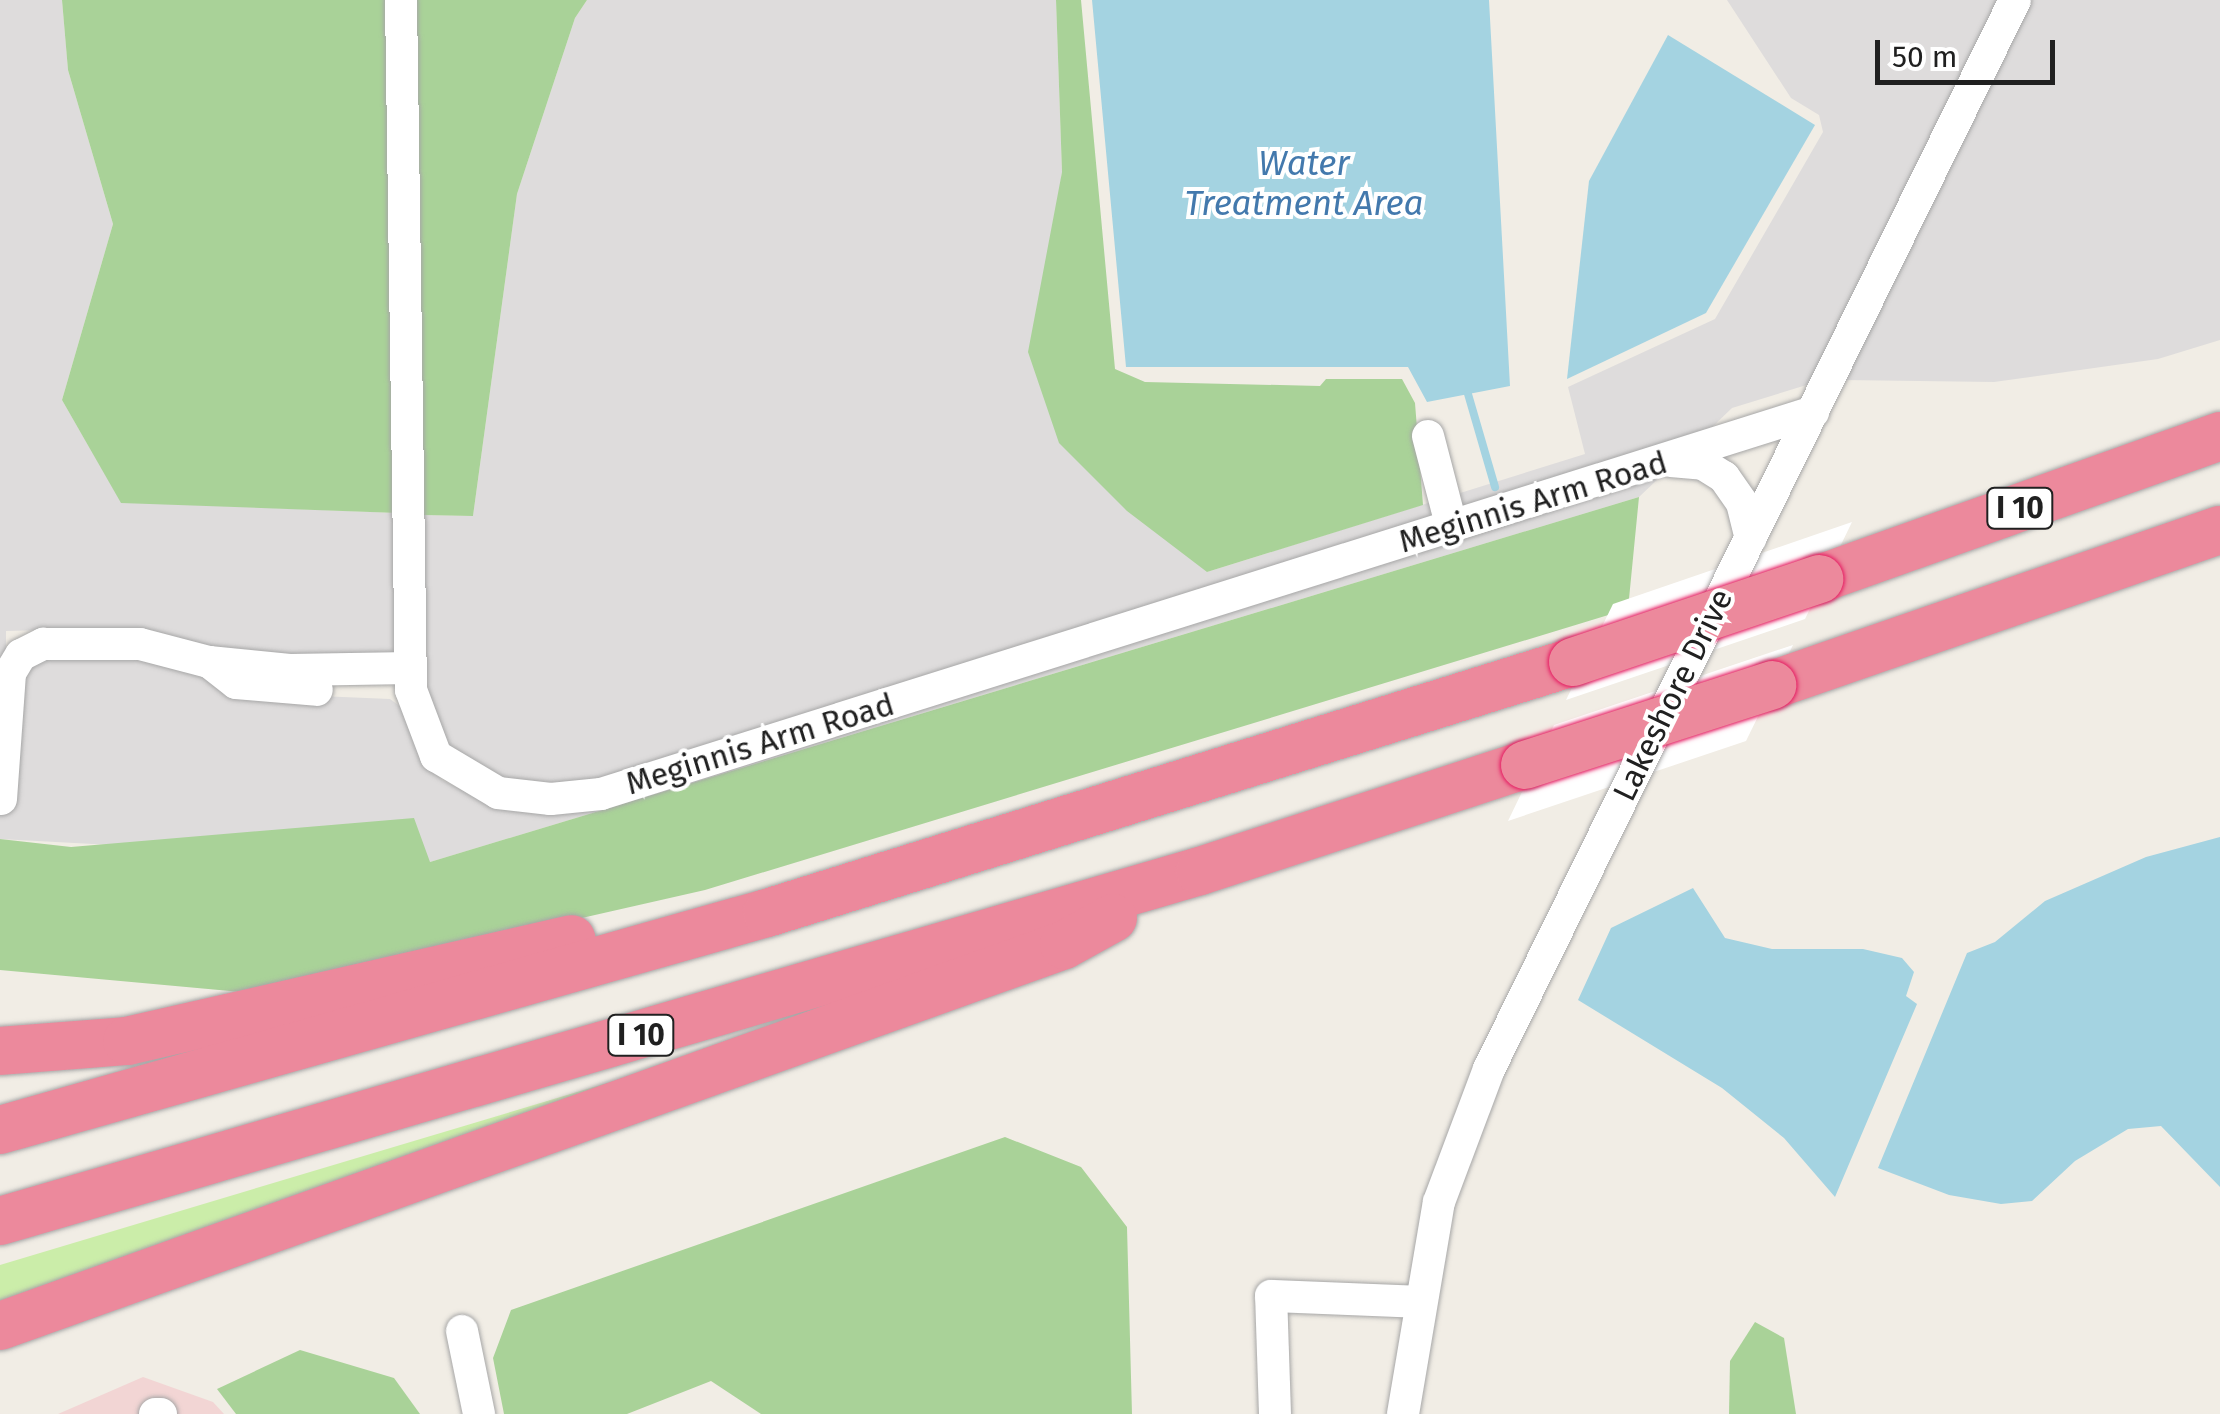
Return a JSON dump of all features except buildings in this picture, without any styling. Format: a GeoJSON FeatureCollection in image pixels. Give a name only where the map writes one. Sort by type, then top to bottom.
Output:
{"type":"FeatureCollection","features":[{"type":"Feature","properties":{"kind":"highway","name":"I 10"},"geometry":{"type":"LineString","coordinates":[[0,1130],[767,913],[1572,662],[2220,436]]}},
{"type":"Feature","properties":{"kind":"highway","name":"I 10"},"geometry":{"type":"LineString","coordinates":[[0,1221],[1200,871],[1772,686],[2220,530]]}},
{"type":"Feature","properties":{"kind":"highway"},"geometry":{"type":"LineString","coordinates":[[0,1326],[1064,945],[1200,871]]}},
{"type":"Feature","properties":{"kind":"highway"},"geometry":{"type":"LineString","coordinates":[[0,1051],[128,1041],[599,933],[767,913]]}},
{"type":"Feature","properties":{"kind":"street","name":"Meginnis Arm Road"},"geometry":{"type":"LineString","coordinates":[[401,0],[411,679],[436,756],[473,783],[530,798],[601,794],[1813,412]]}},
{"type":"Feature","properties":{"kind":"street","name":"Lakeshore Drive"},"geometry":{"type":"LineString","coordinates":[[1403,1414],[1438,1202],[1488,1068],[2015,0]]}},
{"type":"Feature","properties":{"kind":"street"},"geometry":{"type":"LineString","coordinates":[[1428,436],[1452,528]]}},
{"type":"Feature","properties":{"kind":"street"},"geometry":{"type":"LineString","coordinates":[[1666,461],[1703,464],[1724,477],[1742,502],[1750,538]]}},
{"type":"Feature","properties":{"kind":"street"},"geometry":{"type":"LineString","coordinates":[[1,799],[5,698],[21,655],[43,644],[88,639],[209,662],[236,683],[265,690],[411,679]]}},
{"type":"Feature","properties":{"kind":"street"},"geometry":{"type":"LineString","coordinates":[[1275,1414],[1271,1296],[1419,1302]]}},
{"type":"Feature","properties":{"kind":"street"},"geometry":{"type":"LineString","coordinates":[[462,1331],[479,1414]]}},
{"type":"Feature","properties":{"kind":"shaded area"},"geometry":{"type":"Polygon","coordinates":[[[0,0],[62,0],[68,70],[113,224],[62,400],[121,502],[398,513],[401,665],[230,652],[123,628],[6,631],[6,658],[122,656],[165,661],[249,693],[390,699],[405,710],[426,763],[442,780],[494,806],[604,807],[1659,478],[1639,497],[430,862],[0,839],[0,0]]]}},
{"type":"Feature","properties":{"kind":"shaded area"},"geometry":{"type":"Polygon","coordinates":[[[587,0],[1056,0],[1062,172],[1052,248],[1207,572],[1585,454],[1568,387],[1715,319],[1823,132],[1819,115],[1791,98],[1727,0],[2001,0],[1813,383],[1732,408],[1706,433],[599,780],[551,785],[501,779],[445,747],[428,703],[422,515],[473,516],[517,194],[575,18],[587,0]]]}},
{"type":"Feature","properties":{"kind":"shaded area"},"geometry":{"type":"Polygon","coordinates":[[[2028,0],[2220,0],[2220,340],[2158,359],[1994,382],[1843,380],[2028,0]]]}},
{"type":"Feature","properties":{"kind":"shaded area"},"geometry":{"type":"Polygon","coordinates":[[[143,1377],[213,1402],[224,1414],[58,1414],[143,1377]]]}},
{"type":"Feature","properties":{"kind":"green space"},"geometry":{"type":"Polygon","coordinates":[[[62,0],[389,0],[398,513],[121,503],[62,400],[113,224],[68,70],[62,0]]]}},
{"type":"Feature","properties":{"kind":"green space"},"geometry":{"type":"Polygon","coordinates":[[[413,0],[587,0],[575,18],[517,194],[473,516],[422,515],[413,0]]]}},
{"type":"Feature","properties":{"kind":"green space"},"geometry":{"type":"Polygon","coordinates":[[[1056,0],[1081,0],[1115,369],[1145,382],[1320,386],[1326,379],[1402,379],[1415,403],[1423,505],[1207,572],[1127,511],[1059,443],[1028,352],[1062,172],[1056,0]]]}},
{"type":"Feature","properties":{"kind":"green space"},"geometry":{"type":"Polygon","coordinates":[[[1639,497],[1628,609],[705,890],[252,993],[0,970],[0,839],[71,847],[414,818],[430,862],[1639,497]]]}},
{"type":"Feature","properties":{"kind":"green space"},"geometry":{"type":"Polygon","coordinates":[[[744,1042],[0,1304],[0,1265],[744,1042]]]}},
{"type":"Feature","properties":{"kind":"green space"},"geometry":{"type":"Polygon","coordinates":[[[1005,1137],[1081,1167],[1127,1227],[1132,1414],[761,1414],[711,1381],[627,1414],[504,1414],[493,1358],[511,1310],[1005,1137]]]}},
{"type":"Feature","properties":{"kind":"green space"},"geometry":{"type":"Polygon","coordinates":[[[1755,1322],[1784,1338],[1796,1414],[1729,1414],[1730,1361],[1755,1322]]]}},
{"type":"Feature","properties":{"kind":"green space"},"geometry":{"type":"Polygon","coordinates":[[[300,1350],[394,1378],[420,1414],[236,1414],[217,1389],[300,1350]]]}},
{"type":"Feature","properties":{"kind":"water","name":"Water Treatment Area"},"geometry":{"type":"Polygon","coordinates":[[[1092,0],[1489,0],[1510,386],[1427,402],[1408,367],[1126,367],[1092,0]]]}},
{"type":"Feature","properties":{"kind":"water"},"geometry":{"type":"Polygon","coordinates":[[[1668,35],[1815,125],[1706,313],[1567,379],[1589,181],[1668,35]]]}},
{"type":"Feature","properties":{"kind":"water"},"geometry":{"type":"Polygon","coordinates":[[[2220,837],[2220,1187],[2161,1126],[2128,1129],[2075,1161],[2032,1201],[2001,1204],[1949,1195],[1878,1168],[1967,953],[1995,942],[2045,901],[2146,857],[2220,837]]]}},
{"type":"Feature","properties":{"kind":"water"},"geometry":{"type":"Polygon","coordinates":[[[1693,888],[1725,938],[1772,949],[1863,949],[1902,958],[1914,972],[1906,996],[1917,1004],[1835,1197],[1784,1138],[1722,1088],[1578,1000],[1611,928],[1693,888]]]}},
{"type":"Feature","properties":{"kind":"pier"},"geometry":{"type":"Polygon","coordinates":[[[1852,522],[1805,619],[1566,700],[1613,604],[1852,522]]]}},
{"type":"Feature","properties":{"kind":"pier"},"geometry":{"type":"Polygon","coordinates":[[[1793,645],[1746,741],[1508,821],[1554,725],[1793,645]]]}},
{"type":"Feature","properties":{"kind":"waterway"},"geometry":{"type":"LineString","coordinates":[[1468,394],[1495,487]]}}]}
